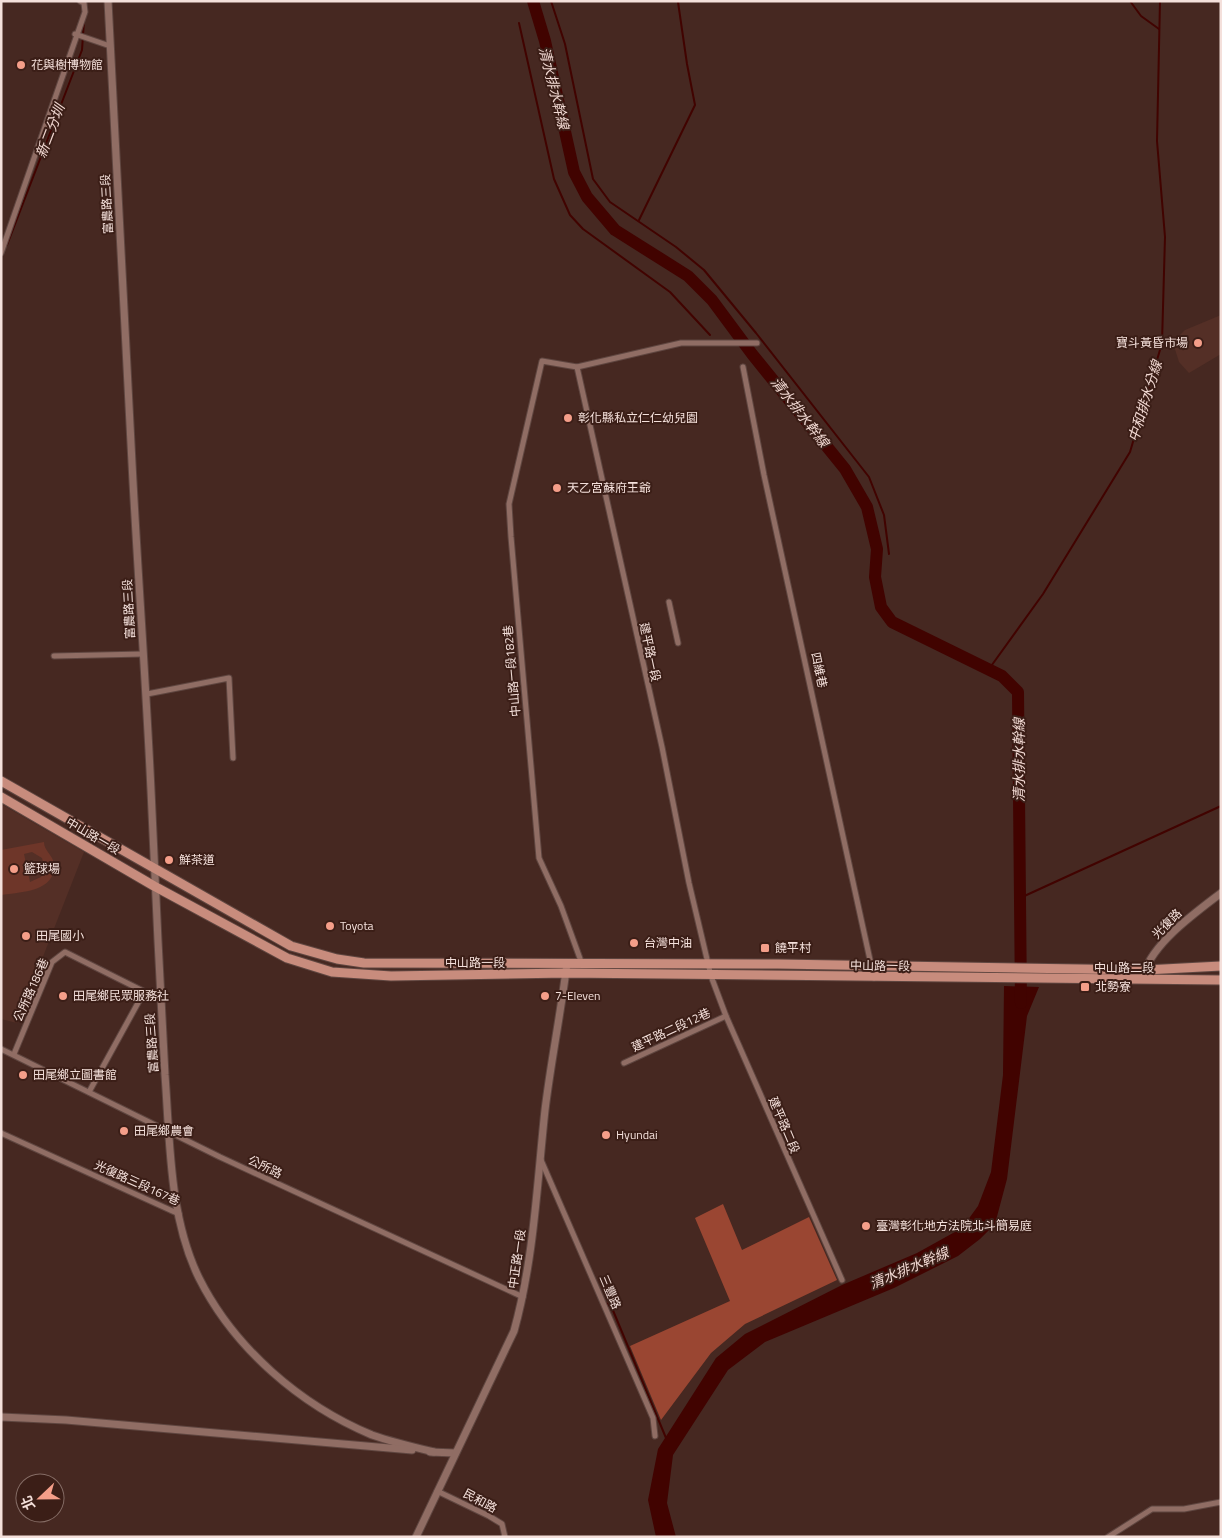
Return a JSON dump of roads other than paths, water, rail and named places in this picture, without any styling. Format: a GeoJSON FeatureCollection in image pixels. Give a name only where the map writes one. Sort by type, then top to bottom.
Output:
{"type":"FeatureCollection","features":[{"type":"Feature","properties":{"kind":"main road","name":"中山路一段"},"geometry":{"type":"LineString","coordinates":[[1,781],[290,946],[336,959],[364,963],[872,965],[1029,968]]}},
{"type":"Feature","properties":{"kind":"main road","name":"中山路一段"},"geometry":{"type":"LineString","coordinates":[[1,797],[154,886],[287,958],[332,972],[391,976],[566,973],[1026,980]]}},
{"type":"Feature","properties":{"kind":"main road","name":"中山路二段"},"geometry":{"type":"LineString","coordinates":[[1029,968],[1145,970],[1221,966]]}},
{"type":"Feature","properties":{"kind":"main road","name":"中山路二段"},"geometry":{"type":"LineString","coordinates":[[1026,980],[1221,980]]}},
{"type":"Feature","properties":{"kind":"street","name":"富農路三段"},"geometry":{"type":"LineString","coordinates":[[108,1],[146,694],[154,886],[169,1131],[180,1215]]}},
{"type":"Feature","properties":{"kind":"street"},"geometry":{"type":"LineString","coordinates":[[1,253],[75,34],[85,12],[83,2]]}},
{"type":"Feature","properties":{"kind":"street"},"geometry":{"type":"LineString","coordinates":[[75,34],[110,46]]}},
{"type":"Feature","properties":{"kind":"street"},"geometry":{"type":"LineString","coordinates":[[577,367],[681,343],[757,343]]}},
{"type":"Feature","properties":{"kind":"street","name":"中山路一段182巷"},"geometry":{"type":"LineString","coordinates":[[577,367],[542,361],[509,504],[539,858],[561,906],[582,964],[583,974]]}},
{"type":"Feature","properties":{"kind":"street","name":"建平路一段"},"geometry":{"type":"LineString","coordinates":[[577,367],[712,976]]}},
{"type":"Feature","properties":{"kind":"street","name":"四維巷"},"geometry":{"type":"LineString","coordinates":[[743,367],[764,475],[874,978]]}},
{"type":"Feature","properties":{"kind":"street"},"geometry":{"type":"LineString","coordinates":[[669,602],[678,643]]}},
{"type":"Feature","properties":{"kind":"street"},"geometry":{"type":"LineString","coordinates":[[54,656],[143,654]]}},
{"type":"Feature","properties":{"kind":"street"},"geometry":{"type":"LineString","coordinates":[[146,694],[229,678],[233,758]]}},
{"type":"Feature","properties":{"kind":"street","name":"光復路"},"geometry":{"type":"LineString","coordinates":[[1142,980],[1150,957],[1192,916],[1221,893]]}},
{"type":"Feature","properties":{"kind":"street","name":"公所路186巷"},"geometry":{"type":"LineString","coordinates":[[14,1054],[52,962],[65,952],[161,1000]]}},
{"type":"Feature","properties":{"kind":"street","name":"中正路一段"},"geometry":{"type":"LineString","coordinates":[[416,1537],[514,1331],[523,1297],[529,1261],[548,1089],[567,963]]}},
{"type":"Feature","properties":{"kind":"street","name":"建平路二段"},"geometry":{"type":"LineString","coordinates":[[712,976],[726,1016],[842,1280]]}},
{"type":"Feature","properties":{"kind":"street"},"geometry":{"type":"LineString","coordinates":[[90,1092],[144,992]]}},
{"type":"Feature","properties":{"kind":"street","name":"建平路二段12巷"},"geometry":{"type":"LineString","coordinates":[[624,1063],[726,1016]]}},
{"type":"Feature","properties":{"kind":"street","name":"公所路"},"geometry":{"type":"LineString","coordinates":[[1,1049],[169,1131],[523,1297]]}},
{"type":"Feature","properties":{"kind":"street","name":"光復路三段167巷"},"geometry":{"type":"LineString","coordinates":[[1,1133],[180,1215],[184,1241],[198,1276],[221,1316],[255,1356],[293,1389],[316,1404],[373,1435],[434,1452]]}},
{"type":"Feature","properties":{"kind":"street","name":"三豐路"},"geometry":{"type":"LineString","coordinates":[[540,1157],[653,1418],[655,1436]]}},
{"type":"Feature","properties":{"kind":"street"},"geometry":{"type":"LineString","coordinates":[[1,1417],[66,1420],[455,1453]]}},
{"type":"Feature","properties":{"kind":"street"},"geometry":{"type":"LineString","coordinates":[[370,1447],[374,1444],[373,1435]]}},
{"type":"Feature","properties":{"kind":"street","name":"民和路"},"geometry":{"type":"LineString","coordinates":[[437,1491],[502,1524],[505,1537]]}},
{"type":"Feature","properties":{"kind":"street"},"geometry":{"type":"LineString","coordinates":[[1108,1537],[1152,1509],[1184,1509],[1221,1502]]}},
{"type":"Feature","properties":{"kind":"water"},"geometry":{"type":"Polygon","coordinates":[[[1004,986],[1039,987],[1027,1016],[1007,1179],[995,1224],[980,1239],[958,1256],[894,1288],[765,1342],[728,1370],[673,1455],[667,1503],[676,1537],[656,1537],[648,1500],[658,1449],[716,1358],[745,1334],[842,1285],[917,1253],[962,1228],[978,1206],[991,1172],[1003,1075],[1004,986]]]}},
{"type":"Feature","properties":{"kind":"waterway","name":"清水排水幹線"},"geometry":{"type":"LineString","coordinates":[[533,1],[545,41],[574,172],[587,197],[615,230],[688,276],[712,300],[752,354],[845,469],[867,507],[877,549],[875,577],[881,607],[892,622],[1002,676],[1018,692],[1021,1003]]}},
{"type":"Feature","properties":{"kind":"waterway"},"geometry":{"type":"LineString","coordinates":[[551,1],[565,44],[593,179],[610,202],[676,247],[704,270],[756,333],[869,477],[884,515],[889,554]]}},
{"type":"Feature","properties":{"kind":"waterway"},"geometry":{"type":"LineString","coordinates":[[1130,1],[1141,16],[1159,29]]}},
{"type":"Feature","properties":{"kind":"waterway","name":"中和排水分線"},"geometry":{"type":"LineString","coordinates":[[989,669],[1043,594],[1130,452],[1162,343],[1165,237],[1157,141],[1160,1]]}},
{"type":"Feature","properties":{"kind":"waterway"},"geometry":{"type":"LineString","coordinates":[[639,220],[695,105],[678,2]]}},
{"type":"Feature","properties":{"kind":"waterway","name":"新二分圳"},"geometry":{"type":"LineString","coordinates":[[7,245],[82,50],[84,21]]}},
{"type":"Feature","properties":{"kind":"waterway"},"geometry":{"type":"LineString","coordinates":[[519,23],[554,179],[570,215],[583,229],[670,292],[710,335]]}},
{"type":"Feature","properties":{"kind":"waterway"},"geometry":{"type":"LineString","coordinates":[[1020,898],[1221,806]]}},
{"type":"Feature","properties":{"kind":"waterway"},"geometry":{"type":"LineString","coordinates":[[605,1302],[612,1308],[666,1438]]}},
{"type":"Feature","properties":{"kind":"place","name":"花與樹博物館"},"geometry":{"type":"Point","coordinates":[21,65]}},
{"type":"Feature","properties":{"kind":"place","name":"寶斗黃昏市場"},"geometry":{"type":"Point","coordinates":[1198,343]}},
{"type":"Feature","properties":{"kind":"place","name":"彰化縣私立仁仁幼兒園"},"geometry":{"type":"Point","coordinates":[568,418]}},
{"type":"Feature","properties":{"kind":"place","name":"天乙宮蘇府王爺"},"geometry":{"type":"Point","coordinates":[557,488]}},
{"type":"Feature","properties":{"kind":"place","name":"鮮茶道"},"geometry":{"type":"Point","coordinates":[169,860]}},
{"type":"Feature","properties":{"kind":"place","name":"籃球場"},"geometry":{"type":"Point","coordinates":[14,869]}},
{"type":"Feature","properties":{"kind":"place","name":"Toyota"},"geometry":{"type":"Point","coordinates":[330,926]}},
{"type":"Feature","properties":{"kind":"place","name":"田尾國小"},"geometry":{"type":"Point","coordinates":[26,936]}},
{"type":"Feature","properties":{"kind":"place","name":"台灣中油"},"geometry":{"type":"Point","coordinates":[634,943]}},
{"type":"Feature","properties":{"kind":"place","name":"饒平村"},"geometry":{"type":"Point","coordinates":[765,948]}},
{"type":"Feature","properties":{"kind":"place","name":"北勢寮"},"geometry":{"type":"Point","coordinates":[1085,987]}},
{"type":"Feature","properties":{"kind":"place","name":"田尾鄉民眾服務社"},"geometry":{"type":"Point","coordinates":[63,996]}},
{"type":"Feature","properties":{"kind":"place","name":"7-Eleven"},"geometry":{"type":"Point","coordinates":[545,996]}},
{"type":"Feature","properties":{"kind":"place","name":"田尾鄉立圖書館"},"geometry":{"type":"Point","coordinates":[23,1075]}},
{"type":"Feature","properties":{"kind":"place","name":"田尾鄉農會"},"geometry":{"type":"Point","coordinates":[124,1131]}},
{"type":"Feature","properties":{"kind":"place","name":"Hyundai"},"geometry":{"type":"Point","coordinates":[606,1135]}},
{"type":"Feature","properties":{"kind":"place","name":"臺灣彰化地方法院北斗簡易庭"},"geometry":{"type":"Point","coordinates":[866,1226]}}]}
